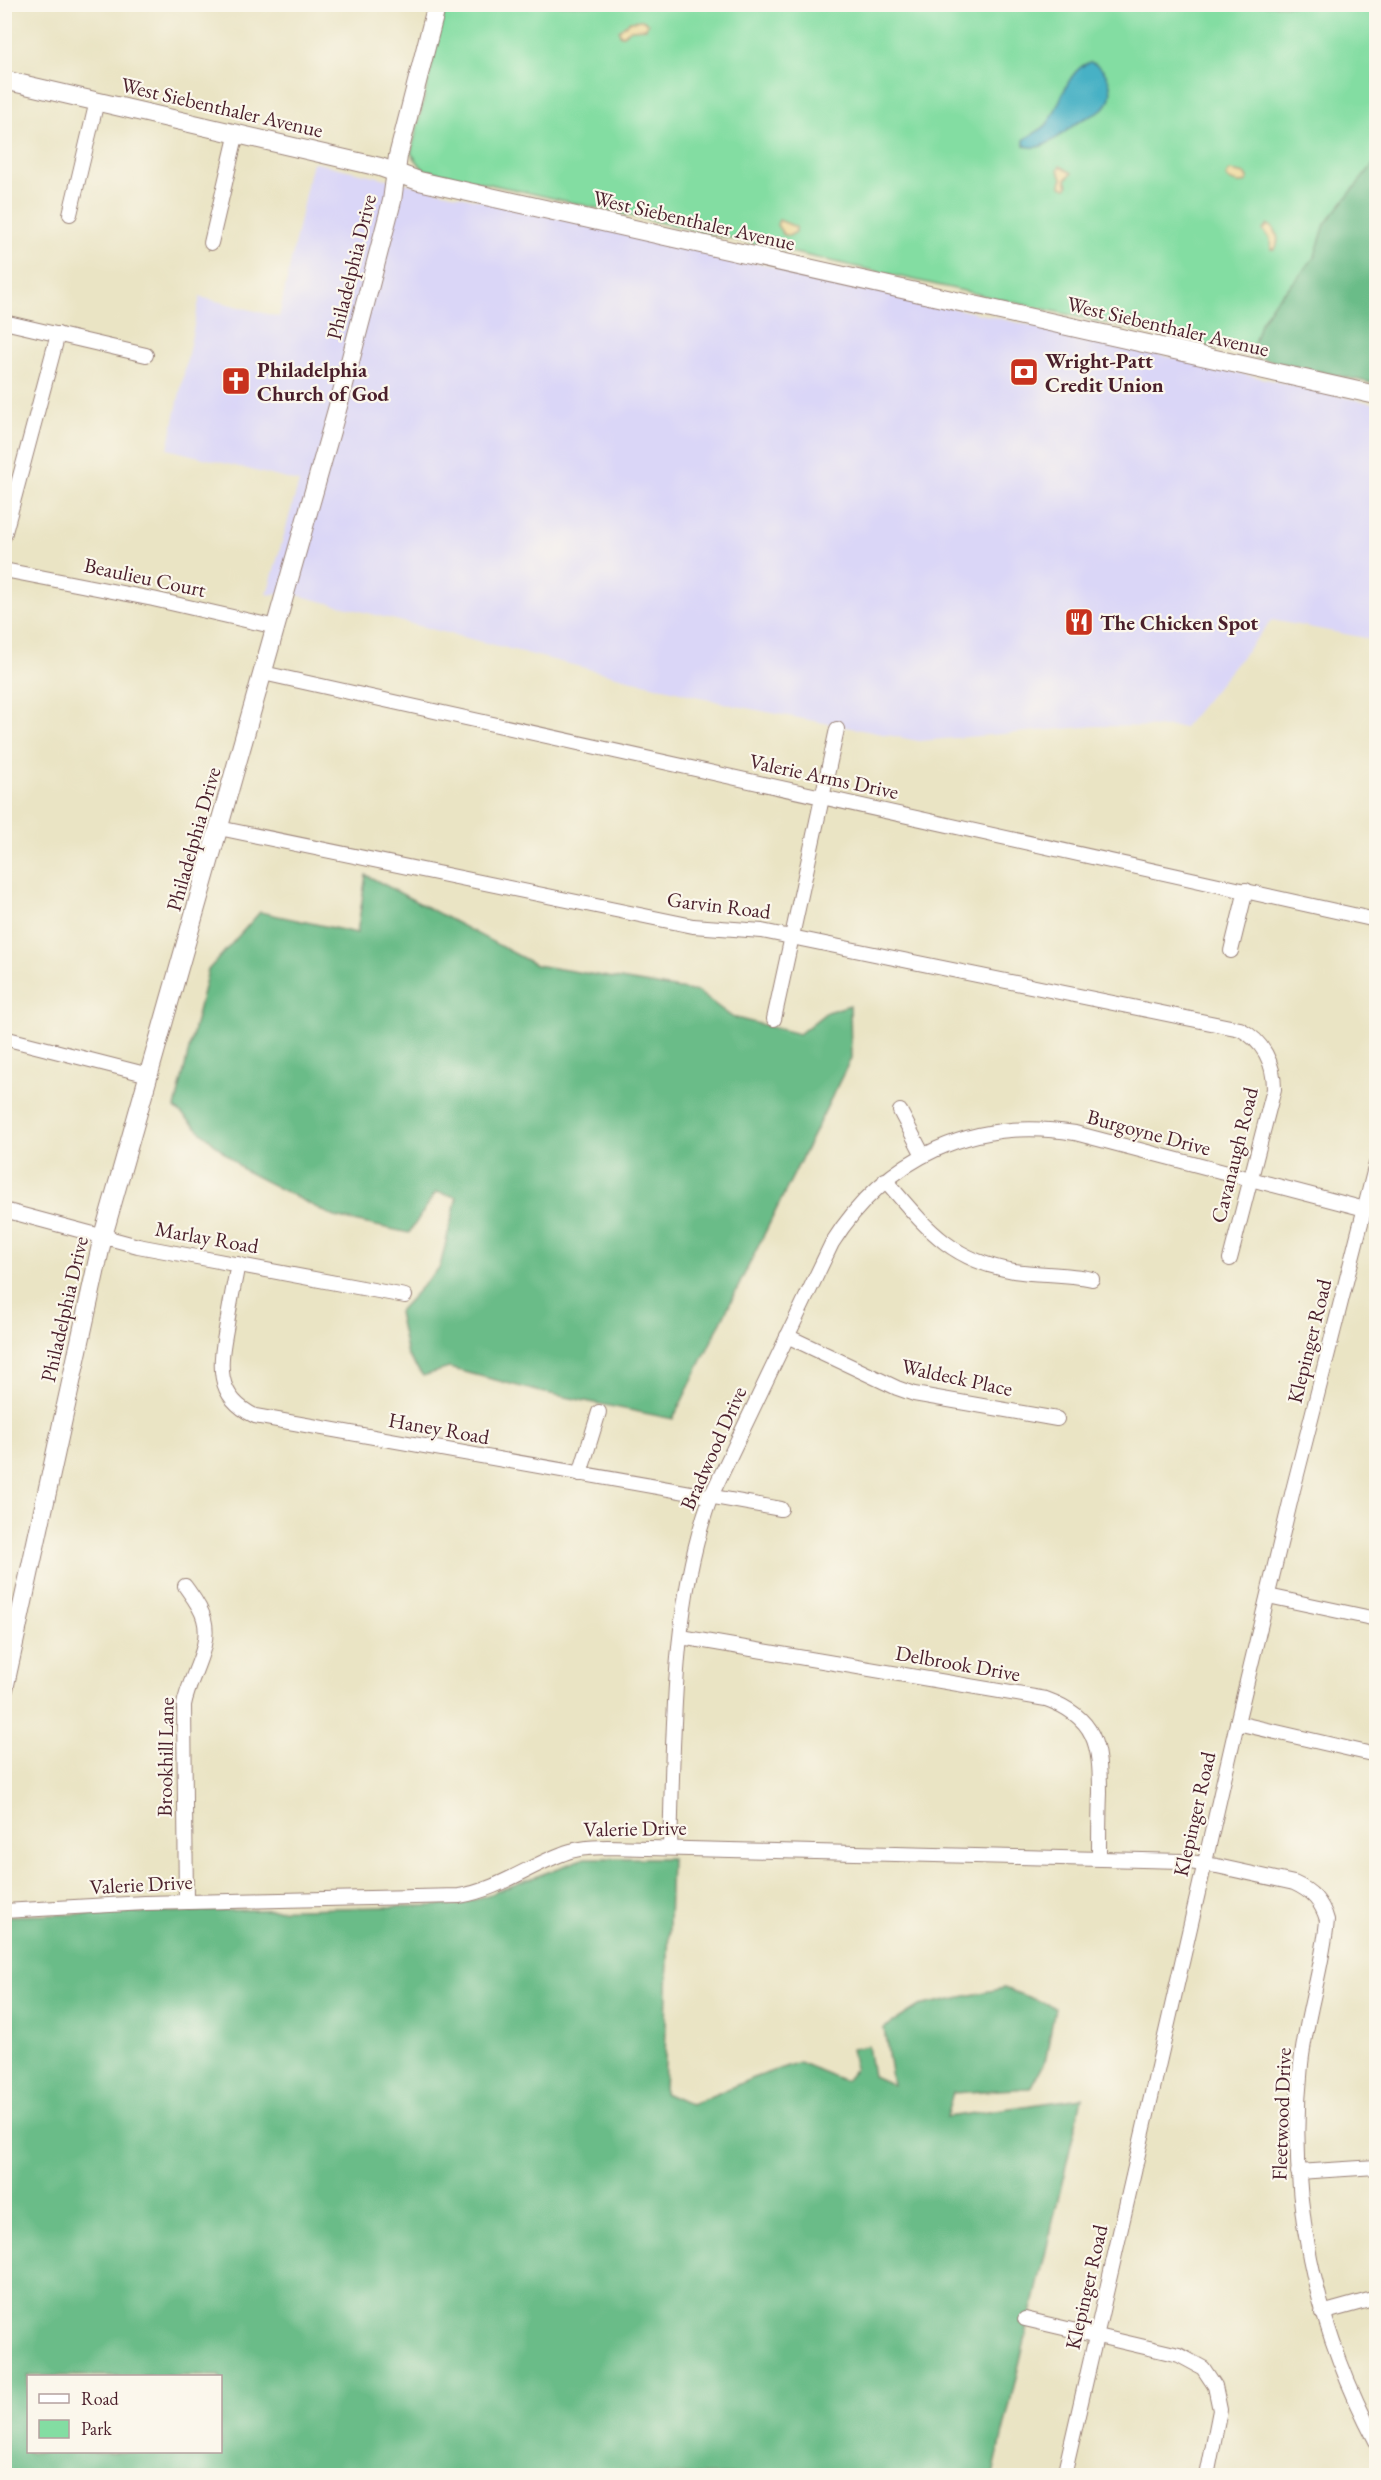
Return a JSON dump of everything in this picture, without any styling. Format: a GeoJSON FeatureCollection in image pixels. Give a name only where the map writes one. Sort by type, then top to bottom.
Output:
{"type":"FeatureCollection","features":[{"type":"Feature","properties":{"kind":"main road","name":"Philadelphia Drive"},"geometry":{"type":"LineString","coordinates":[[4,1689],[10,1637],[103,1236],[355,343],[392,201],[396,172],[437,4]]}},
{"type":"Feature","properties":{"kind":"main road","name":"West Siebenthaler Avenue"},"geometry":{"type":"LineString","coordinates":[[4,80],[237,132],[396,172],[418,181],[1377,396]]}},
{"type":"Feature","properties":{"kind":"street"},"geometry":{"type":"LineString","coordinates":[[70,214],[97,101]]}},
{"type":"Feature","properties":{"kind":"street"},"geometry":{"type":"LineString","coordinates":[[211,243],[237,132]]}},
{"type":"Feature","properties":{"kind":"street"},"geometry":{"type":"LineString","coordinates":[[4,322],[146,355]]}},
{"type":"Feature","properties":{"kind":"street"},"geometry":{"type":"LineString","coordinates":[[4,536],[58,334]]}},
{"type":"Feature","properties":{"kind":"street","name":"Beaulieu Court"},"geometry":{"type":"LineString","coordinates":[[4,570],[153,599],[276,627]]}},
{"type":"Feature","properties":{"kind":"street","name":"Valerie Arms Drive"},"geometry":{"type":"LineString","coordinates":[[263,673],[1377,920]]}},
{"type":"Feature","properties":{"kind":"street"},"geometry":{"type":"LineString","coordinates":[[774,1019],[837,729]]}},
{"type":"Feature","properties":{"kind":"street","name":"Garvin Road"},"geometry":{"type":"LineString","coordinates":[[219,828],[693,926],[762,930],[1214,1023]]}},
{"type":"Feature","properties":{"kind":"street"},"geometry":{"type":"LineString","coordinates":[[1231,951],[1246,890]]}},
{"type":"Feature","properties":{"kind":"street","name":"Cavanaugh Road"},"geometry":{"type":"LineString","coordinates":[[1214,1023],[1240,1029],[1253,1037],[1266,1053],[1273,1071],[1274,1089],[1230,1259]]}},
{"type":"Feature","properties":{"kind":"street"},"geometry":{"type":"LineString","coordinates":[[4,1038],[149,1075]]}},
{"type":"Feature","properties":{"kind":"street"},"geometry":{"type":"LineString","coordinates":[[900,1111],[923,1155]]}},
{"type":"Feature","properties":{"kind":"street","name":"Burgoyne Drive"},"geometry":{"type":"LineString","coordinates":[[923,1155],[972,1136],[997,1130],[1039,1129],[1075,1133],[1365,1209]]}},
{"type":"Feature","properties":{"kind":"street","name":"Bradwood Drive"},"geometry":{"type":"LineString","coordinates":[[670,1848],[674,1718],[681,1637],[701,1522],[711,1496],[832,1243],[857,1207],[885,1180],[923,1155]]}},
{"type":"Feature","properties":{"kind":"street","name":"Klepinger Road"},"geometry":{"type":"LineString","coordinates":[[1064,2475],[1237,1723],[1376,1164]]}},
{"type":"Feature","properties":{"kind":"street"},"geometry":{"type":"LineString","coordinates":[[885,1180],[937,1239],[959,1253],[990,1266],[1015,1271],[1092,1279]]}},
{"type":"Feature","properties":{"kind":"street","name":"Marlay Road"},"geometry":{"type":"LineString","coordinates":[[4,1210],[138,1246],[405,1296]]}},
{"type":"Feature","properties":{"kind":"street","name":"Haney Road"},"geometry":{"type":"LineString","coordinates":[[238,1264],[220,1368],[227,1391],[244,1411],[261,1418],[782,1509]]}},
{"type":"Feature","properties":{"kind":"street","name":"Waldeck Place"},"geometry":{"type":"LineString","coordinates":[[787,1336],[914,1394],[1057,1419]]}},
{"type":"Feature","properties":{"kind":"street"},"geometry":{"type":"LineString","coordinates":[[580,1474],[599,1412]]}},
{"type":"Feature","properties":{"kind":"street","name":"Brookhill Lane"},"geometry":{"type":"LineString","coordinates":[[185,1586],[199,1607],[206,1626],[205,1646],[189,1682],[184,1705],[186,1902]]}},
{"type":"Feature","properties":{"kind":"street"},"geometry":{"type":"LineString","coordinates":[[1268,1596],[1377,1619]]}},
{"type":"Feature","properties":{"kind":"street","name":"Delbrook Drive"},"geometry":{"type":"LineString","coordinates":[[681,1637],[1046,1699],[1068,1708],[1090,1731],[1098,1747],[1100,1761],[1099,1858]]}},
{"type":"Feature","properties":{"kind":"street"},"geometry":{"type":"LineString","coordinates":[[1237,1723],[1377,1755]]}},
{"type":"Feature","properties":{"kind":"street","name":"Valerie Drive"},"geometry":{"type":"LineString","coordinates":[[4,1911],[186,1902],[459,1896],[500,1884],[563,1853],[587,1848],[1099,1858],[1204,1864]]}},
{"type":"Feature","properties":{"kind":"street","name":"Fleetwood Drive"},"geometry":{"type":"LineString","coordinates":[[1204,1864],[1294,1883],[1306,1888],[1324,1909],[1327,1920],[1326,1932],[1311,2003],[1300,2073],[1298,2172],[1306,2241],[1322,2313],[1343,2373],[1377,2441]]}},
{"type":"Feature","properties":{"kind":"street"},"geometry":{"type":"LineString","coordinates":[[1298,2172],[1377,2167]]}},
{"type":"Feature","properties":{"kind":"street"},"geometry":{"type":"LineString","coordinates":[[1322,2313],[1377,2298]]}},
{"type":"Feature","properties":{"kind":"street"},"geometry":{"type":"LineString","coordinates":[[1025,2319],[1179,2355],[1192,2361],[1209,2375],[1215,2386],[1220,2410],[1207,2475]]}},
{"type":"Feature","properties":{"kind":"shaded area"},"geometry":{"type":"Polygon","coordinates":[[[312,162],[1376,404],[1376,640],[1272,620],[1184,727],[1096,726],[919,741],[731,705],[285,592],[267,595],[299,482],[168,449],[200,297],[279,317],[312,162]]]}},
{"type":"Feature","properties":{"kind":"green space"},"geometry":{"type":"Polygon","coordinates":[[[446,5],[1376,5],[1376,384],[423,169],[411,153],[446,5]]]}},
{"type":"Feature","properties":{"kind":"green space"},"geometry":{"type":"Polygon","coordinates":[[[1376,161],[1376,384],[1250,356],[1260,324],[1274,302],[1297,279],[1315,256],[1325,224],[1376,161]]]}},
{"type":"Feature","properties":{"kind":"green space"},"geometry":{"type":"Polygon","coordinates":[[[366,875],[536,965],[698,992],[732,1017],[799,1034],[827,1012],[850,1005],[851,1058],[673,1419],[541,1392],[449,1368],[423,1376],[407,1355],[398,1312],[440,1267],[457,1197],[436,1192],[409,1233],[335,1217],[245,1171],[175,1108],[208,970],[260,912],[357,933],[366,875]]]}},
{"type":"Feature","properties":{"kind":"green space"},"geometry":{"type":"Polygon","coordinates":[[[585,1858],[671,1858],[664,2093],[691,2105],[753,2078],[799,2062],[845,2081],[855,2069],[851,2049],[868,2046],[873,2076],[893,2085],[884,2028],[919,2006],[1004,1988],[1055,2007],[1046,2058],[1030,2088],[953,2093],[946,2117],[1082,2098],[993,2475],[5,2475],[4,1916],[461,1905],[585,1858]]]}},
{"type":"Feature","properties":{"kind":"sand"},"geometry":{"type":"Polygon","coordinates":[[[642,20],[648,23],[646,28],[631,29],[620,35],[619,30],[630,21],[642,20]]]}},
{"type":"Feature","properties":{"kind":"sand"},"geometry":{"type":"Polygon","coordinates":[[[1060,166],[1072,173],[1066,179],[1068,186],[1066,188],[1061,186],[1062,178],[1058,170],[1060,166]]]}},
{"type":"Feature","properties":{"kind":"sand"},"geometry":{"type":"Polygon","coordinates":[[[1230,171],[1245,174],[1248,178],[1247,182],[1233,182],[1226,176],[1230,171]]]}},
{"type":"Feature","properties":{"kind":"sand"},"geometry":{"type":"Polygon","coordinates":[[[779,220],[796,227],[796,232],[789,236],[783,234],[777,225],[779,220]]]}},
{"type":"Feature","properties":{"kind":"sand"},"geometry":{"type":"Polygon","coordinates":[[[1268,225],[1274,229],[1277,236],[1275,249],[1271,249],[1270,238],[1263,230],[1268,225]]]}},
{"type":"Feature","properties":{"kind":"water"},"geometry":{"type":"Polygon","coordinates":[[[1090,62],[1102,70],[1110,83],[1110,97],[1107,104],[1100,112],[1081,120],[1046,144],[1038,147],[1024,145],[1024,140],[1047,124],[1069,81],[1082,66],[1090,62]]]}},
{"type":"Feature","properties":{"kind":"place","name":"Wright-Patt Credit Union"},"geometry":{"type":"Point","coordinates":[1024,372]}},
{"type":"Feature","properties":{"kind":"place","name":"Philadelphia Church of God"},"geometry":{"type":"Point","coordinates":[236,381]}},
{"type":"Feature","properties":{"kind":"place","name":"The Chicken Spot"},"geometry":{"type":"Point","coordinates":[1079,622]}}]}
